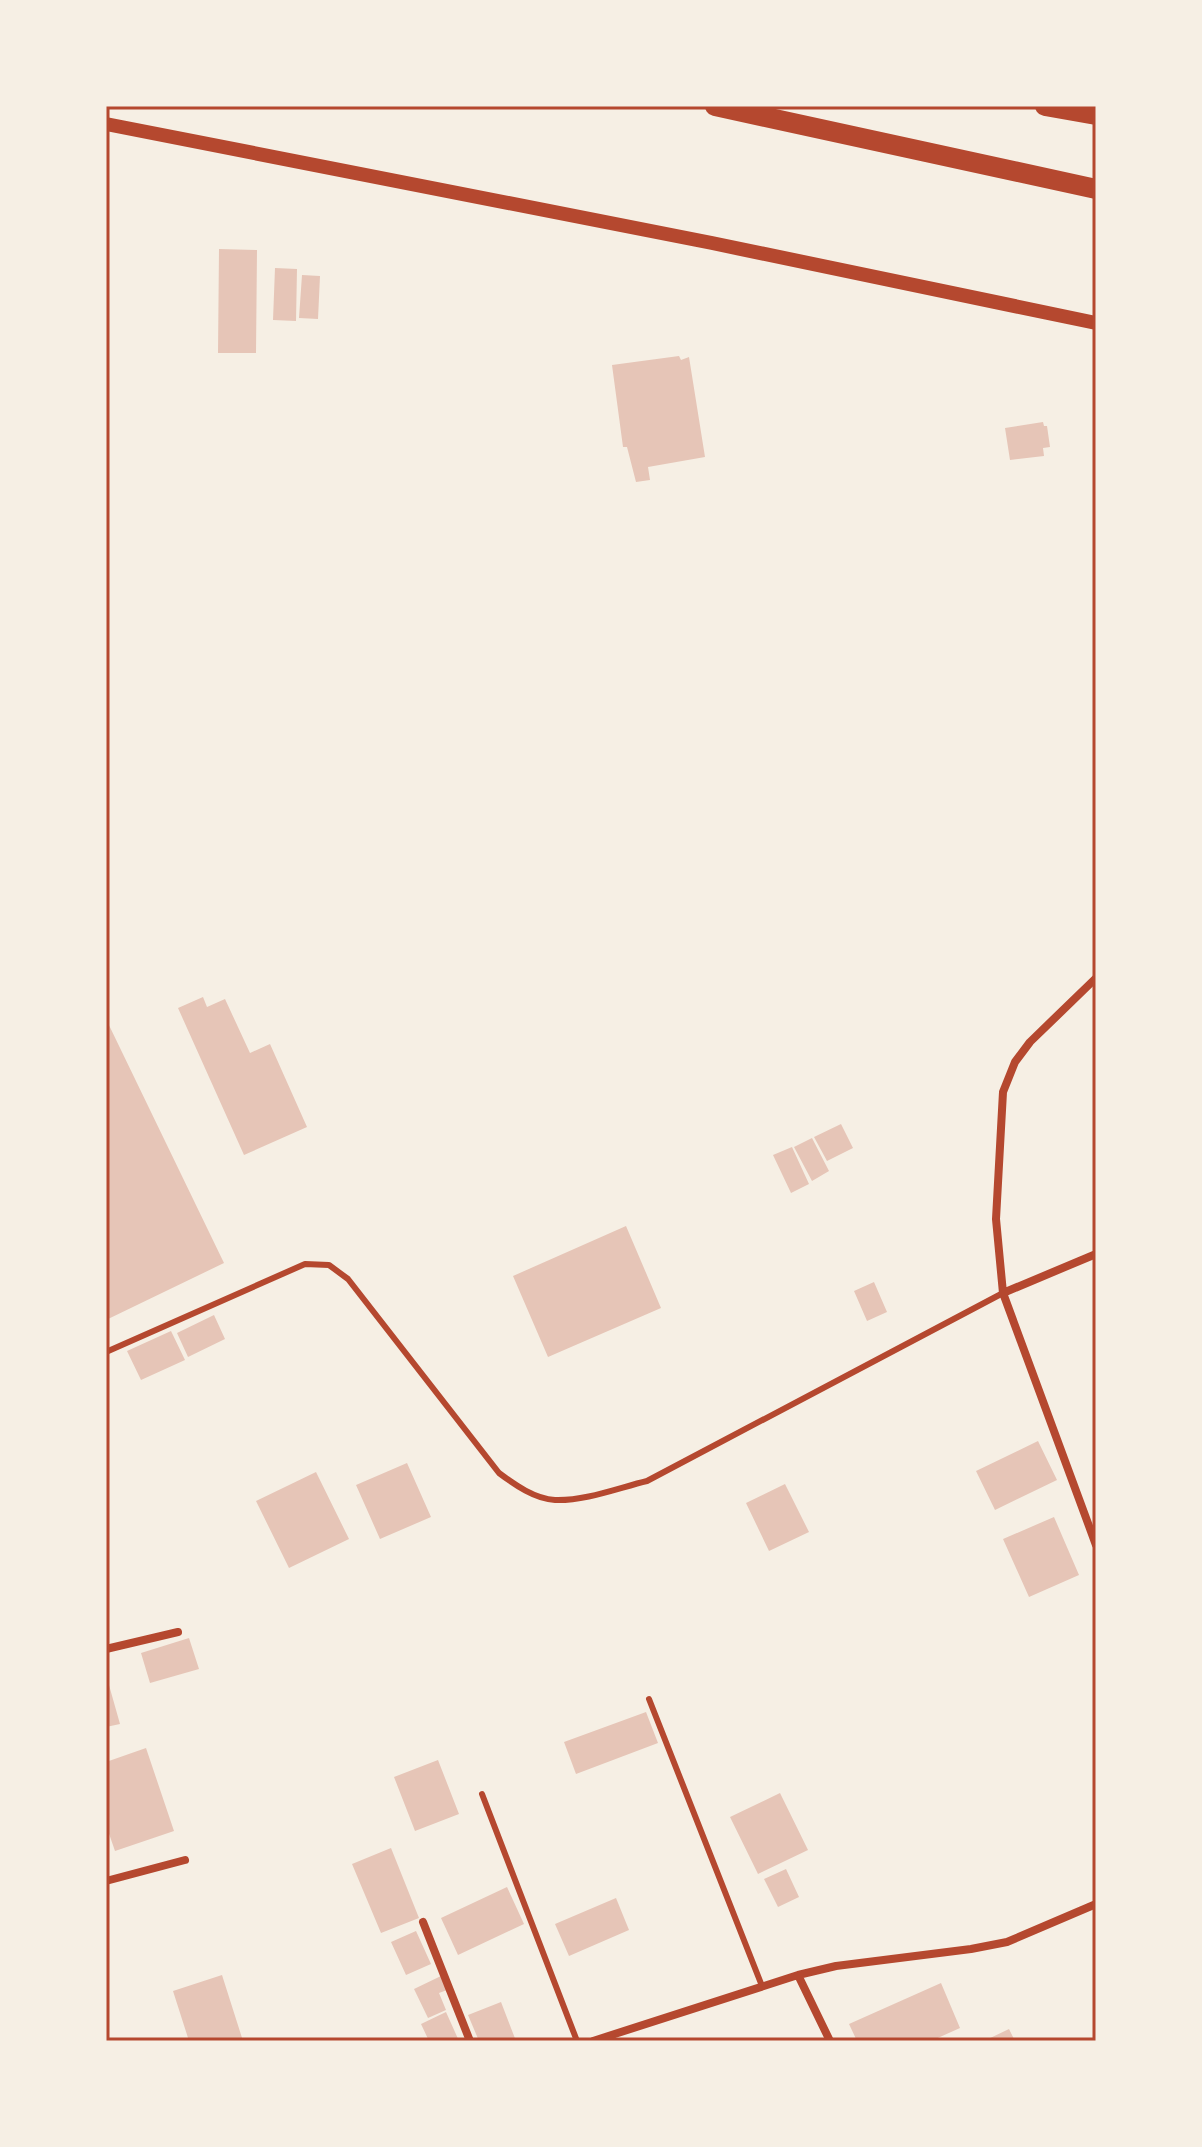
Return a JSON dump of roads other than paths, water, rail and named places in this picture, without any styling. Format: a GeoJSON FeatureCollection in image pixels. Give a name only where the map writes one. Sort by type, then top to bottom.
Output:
{"type":"FeatureCollection","features":[{"type":"Feature","properties":{"kind":"main road"},"geometry":{"type":"LineString","coordinates":[[715,106],[1096,189]]}},
{"type":"Feature","properties":{"kind":"main road"},"geometry":{"type":"LineString","coordinates":[[1045,106],[1096,115]]}},
{"type":"Feature","properties":{"kind":"street"},"geometry":{"type":"LineString","coordinates":[[106,124],[712,243],[1096,323]]}},
{"type":"Feature","properties":{"kind":"street"},"geometry":{"type":"LineString","coordinates":[[1096,978],[1030,1042],[1015,1062],[1003,1092],[996,1219],[1003,1293],[1096,1545]]}},
{"type":"Feature","properties":{"kind":"street"},"geometry":{"type":"LineString","coordinates":[[1003,1293],[1096,1254]]}},
{"type":"Feature","properties":{"kind":"street"},"geometry":{"type":"LineString","coordinates":[[106,1649],[178,1632]]}},
{"type":"Feature","properties":{"kind":"street"},"geometry":{"type":"LineString","coordinates":[[106,1881],[185,1860]]}},
{"type":"Feature","properties":{"kind":"street"},"geometry":{"type":"LineString","coordinates":[[593,2041],[798,1975],[836,1966],[1007,1942],[1096,1904]]}},
{"type":"Feature","properties":{"kind":"street"},"geometry":{"type":"LineString","coordinates":[[423,1922],[470,2041]]}},
{"type":"Feature","properties":{"kind":"street"},"geometry":{"type":"LineString","coordinates":[[798,1975],[830,2041]]}},
{"type":"Feature","properties":{"kind":"lane"},"geometry":{"type":"LineString","coordinates":[[106,1352],[305,1264],[329,1265],[348,1279],[499,1473],[521,1489],[553,1500],[588,1496],[647,1481],[1003,1293]]}},
{"type":"Feature","properties":{"kind":"lane"},"geometry":{"type":"LineString","coordinates":[[649,1699],[762,1986]]}},
{"type":"Feature","properties":{"kind":"lane"},"geometry":{"type":"LineString","coordinates":[[482,1794],[577,2041]]}}]}
